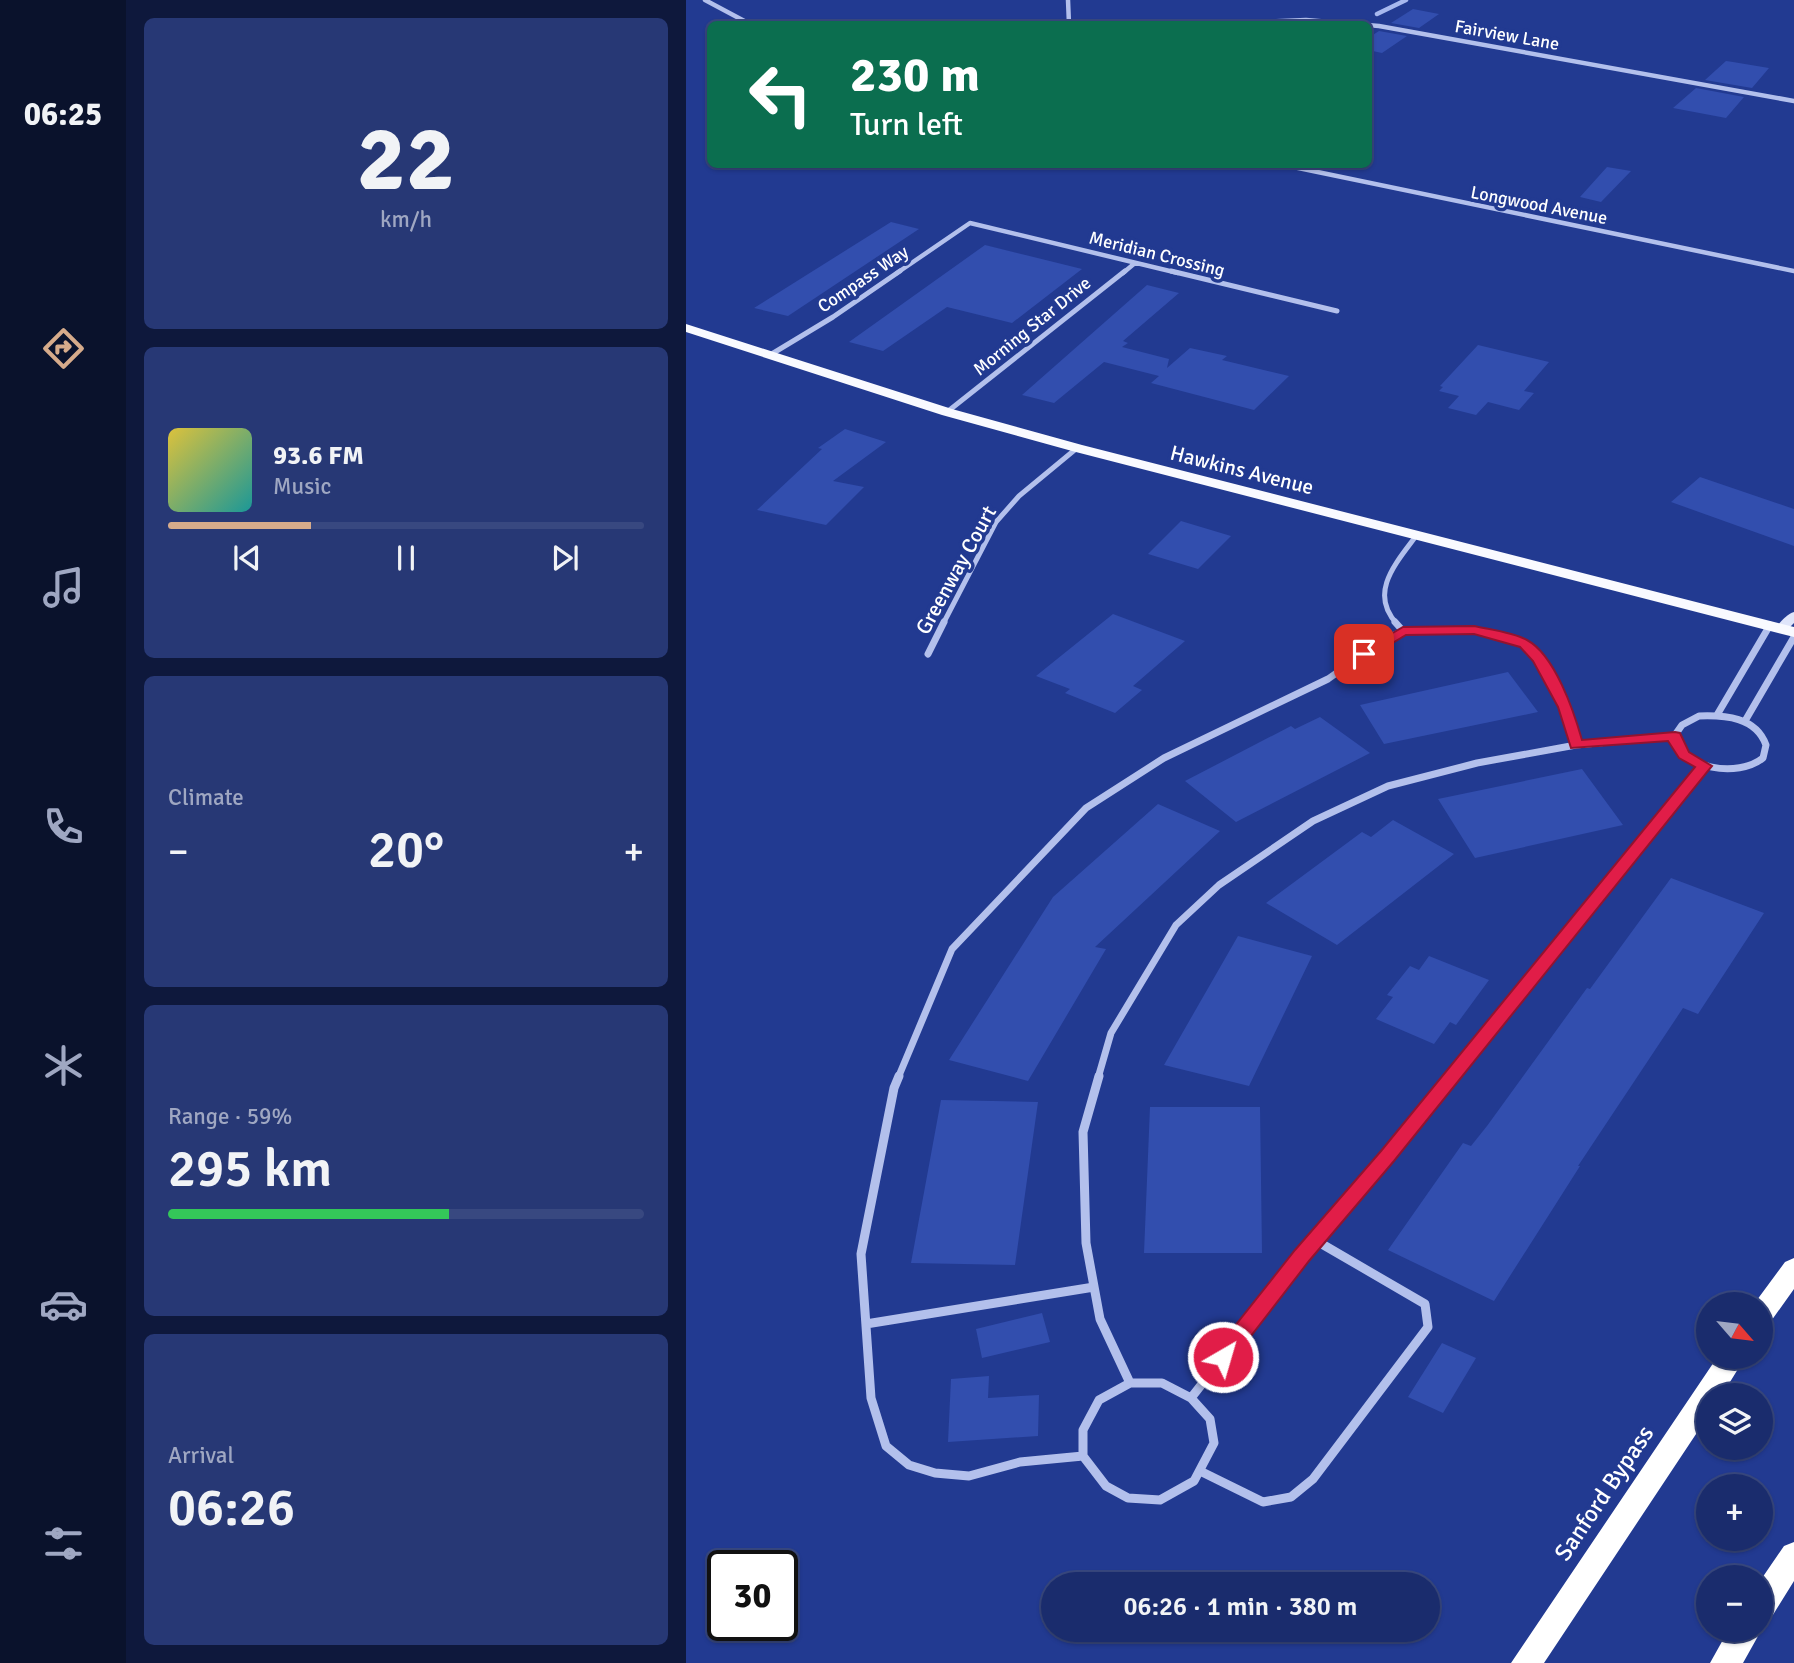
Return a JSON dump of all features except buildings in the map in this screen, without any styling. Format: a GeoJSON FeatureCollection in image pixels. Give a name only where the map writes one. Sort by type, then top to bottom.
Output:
{"type":"FeatureCollection","features":[{"type":"Feature","properties":{"kind":"highway"},"geometry":{"type":"LineString","coordinates":[[1773,1298],[1794,1269]]}},
{"type":"Feature","properties":{"kind":"highway","name":"Sanford Bypass"},"geometry":{"type":"LineString","coordinates":[[1526,1663],[1723,1369]]}},
{"type":"Feature","properties":{"kind":"highway"},"geometry":{"type":"LineString","coordinates":[[1773,1588],[1794,1555]]}},
{"type":"Feature","properties":{"kind":"highway"},"geometry":{"type":"LineString","coordinates":[[1726,1663],[1739,1642]]}},
{"type":"Feature","properties":{"kind":"main road","name":"Hawkins Avenue"},"geometry":{"type":"LineString","coordinates":[[686,328],[947,412],[1077,448],[1785,631]]}},
{"type":"Feature","properties":{"kind":"street"},"geometry":{"type":"LineString","coordinates":[[705,0],[744,21]]}},
{"type":"Feature","properties":{"kind":"street"},"geometry":{"type":"LineString","coordinates":[[1068,0],[1069,21]]}},
{"type":"Feature","properties":{"kind":"street","name":"Fairview Lane"},"geometry":{"type":"LineString","coordinates":[[1283,21],[1318,21]]}},
{"type":"Feature","properties":{"kind":"street","name":"Fairview Lane"},"geometry":{"type":"LineString","coordinates":[[1372,25],[1794,102]]}},
{"type":"Feature","properties":{"kind":"street","name":"Longwood Avenue"},"geometry":{"type":"LineString","coordinates":[[1298,168],[1794,271]]}},
{"type":"Feature","properties":{"kind":"street","name":"Meridian Crossing"},"geometry":{"type":"LineString","coordinates":[[970,223],[1337,312]]}},
{"type":"Feature","properties":{"kind":"street","name":"Compass Way"},"geometry":{"type":"LineString","coordinates":[[770,355],[833,317],[970,223]]}},
{"type":"Feature","properties":{"kind":"street","name":"Morning Star Drive"},"geometry":{"type":"LineString","coordinates":[[947,412],[1135,263]]}},
{"type":"Feature","properties":{"kind":"street","name":"Greenway Court"},"geometry":{"type":"LineString","coordinates":[[928,654],[996,522],[1020,496],[1077,448]]}},
{"type":"Feature","properties":{"kind":"street"},"geometry":{"type":"LineString","coordinates":[[1403,631],[1386,610],[1384,593],[1395,566],[1416,536]]}},
{"type":"Feature","properties":{"kind":"street"},"geometry":{"type":"LineString","coordinates":[[1745,721],[1794,616]]}},
{"type":"Feature","properties":{"kind":"street"},"geometry":{"type":"LineString","coordinates":[[1083,1457],[1020,1462],[969,1476],[935,1473],[909,1465],[886,1446],[872,1398],[861,1254],[894,1088],[952,949],[1086,808],[1164,758],[1328,679],[1382,641],[1403,631],[1474,630],[1525,644],[1539,659],[1565,707],[1576,745]]}},
{"type":"Feature","properties":{"kind":"street"},"geometry":{"type":"LineString","coordinates":[[1717,715],[1785,631]]}},
{"type":"Feature","properties":{"kind":"street"},"geometry":{"type":"LineString","coordinates":[[1717,715],[1745,721],[1764,736],[1766,753],[1761,761],[1739,769],[1704,766],[1684,755],[1676,746],[1678,727],[1687,720],[1717,715]]}},
{"type":"Feature","properties":{"kind":"street"},"geometry":{"type":"LineString","coordinates":[[1130,1383],[1100,1319],[1094,1287],[1086,1243],[1083,1132],[1111,1034],[1176,925],[1219,884],[1313,821],[1388,786],[1477,763],[1576,745],[1675,736]]}},
{"type":"Feature","properties":{"kind":"street"},"geometry":{"type":"LineString","coordinates":[[1191,1398],[1315,1240],[1388,1156],[1704,766]]}},
{"type":"Feature","properties":{"kind":"street"},"geometry":{"type":"LineString","coordinates":[[1200,1471],[1263,1502],[1291,1497],[1313,1479],[1428,1327],[1425,1304],[1315,1240]]}},
{"type":"Feature","properties":{"kind":"street"},"geometry":{"type":"LineString","coordinates":[[866,1324],[1094,1287]]}},
{"type":"Feature","properties":{"kind":"street"},"geometry":{"type":"LineString","coordinates":[[1130,1383],[1163,1383],[1191,1398],[1210,1419],[1214,1443],[1194,1481],[1160,1500],[1128,1498],[1105,1486],[1083,1457],[1083,1430],[1099,1400],[1130,1383]]}},
{"type":"Feature","properties":{"kind":"waterway"},"geometry":{"type":"LineString","coordinates":[[1377,14],[1406,0]]}},
{"type":"Feature","properties":{"kind":"route"},"geometry":{"type":"LineString","coordinates":[[1223,1357],[1302,1256],[1388,1156],[1704,766],[1684,755],[1676,746],[1675,736],[1576,745],[1565,707],[1539,659],[1525,644],[1507,637],[1474,630],[1436,628],[1403,631],[1364,654]]}}]}
